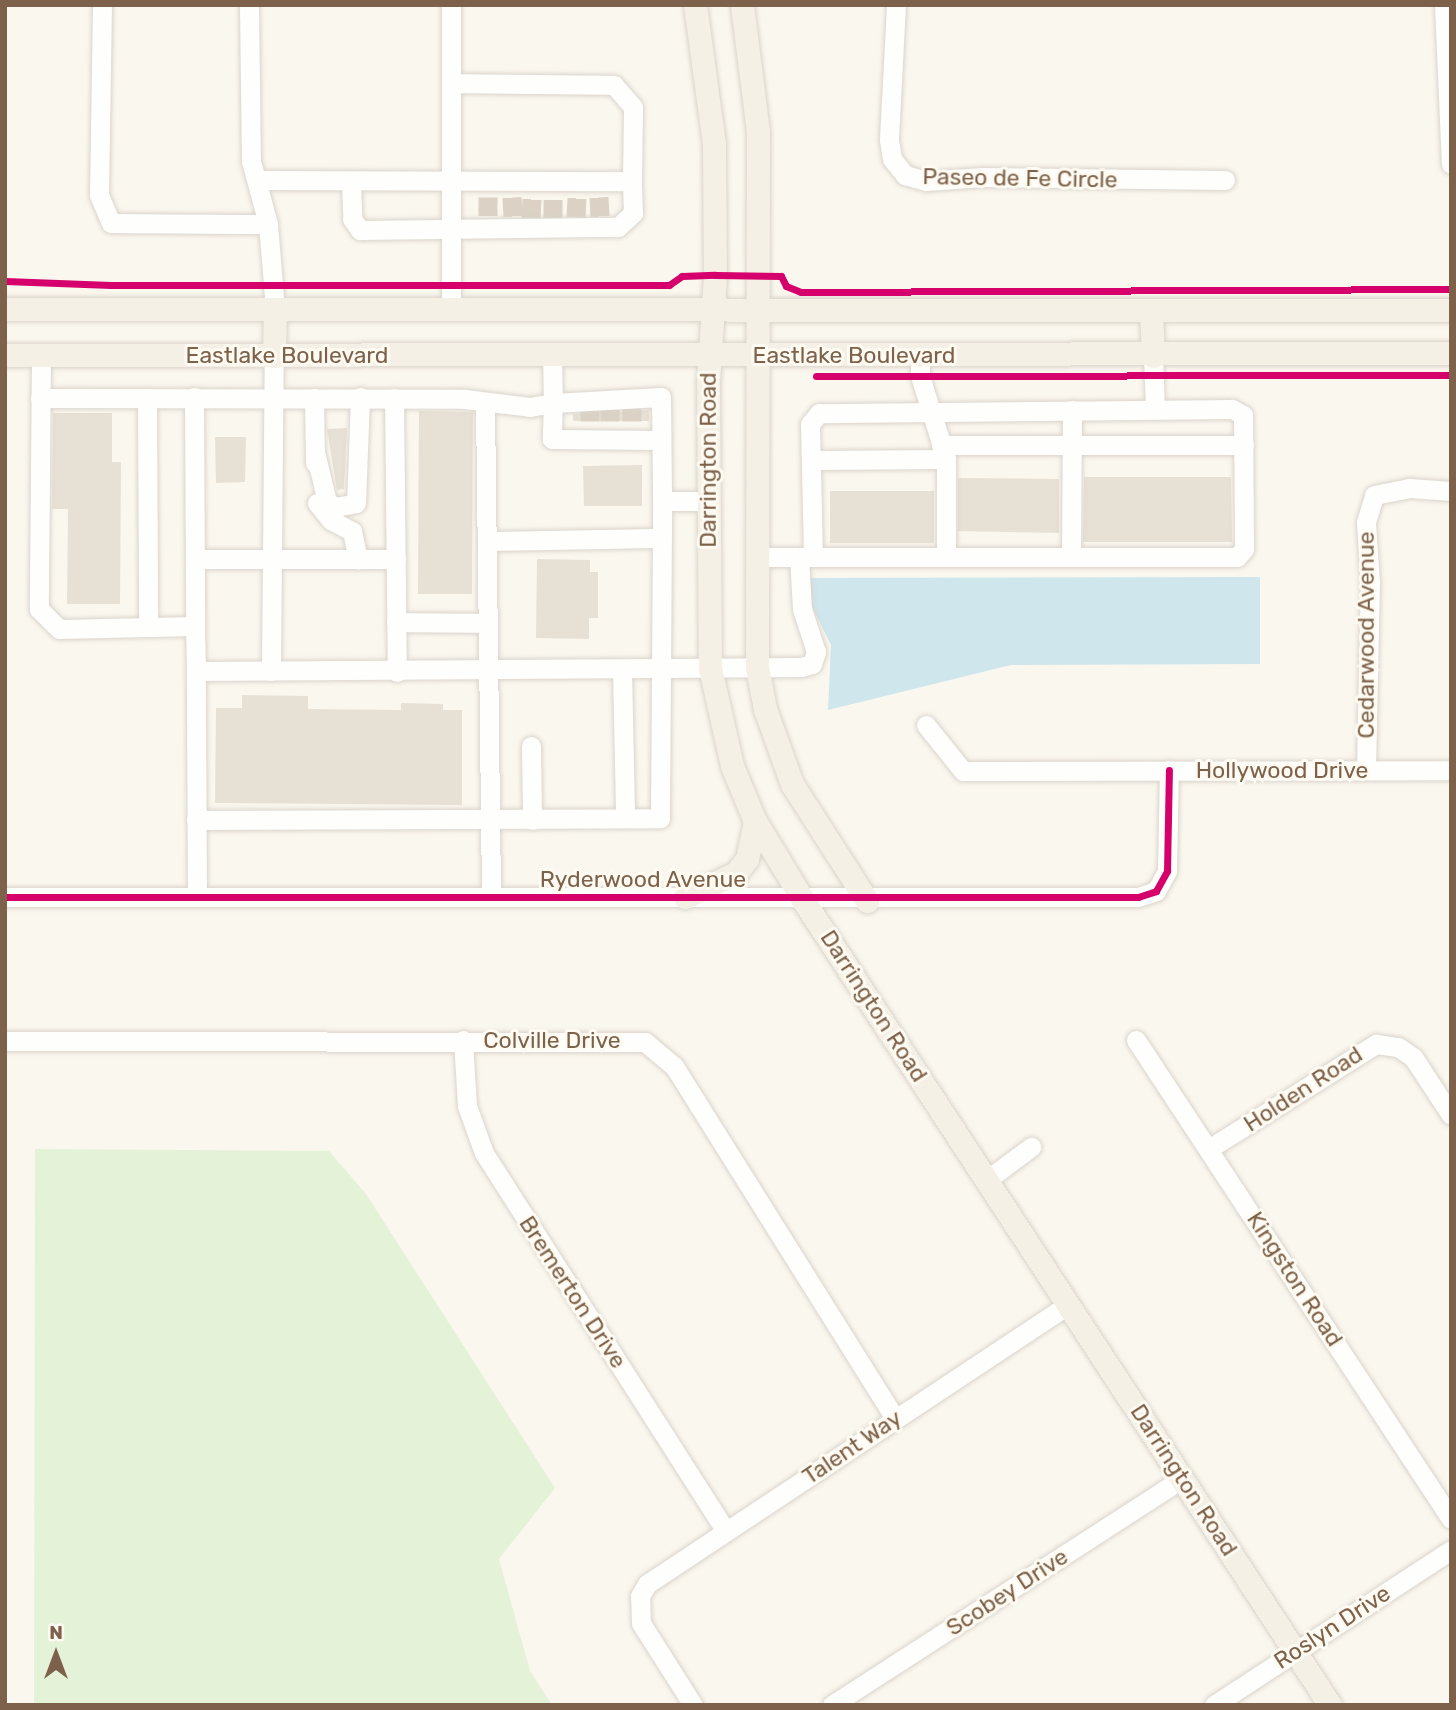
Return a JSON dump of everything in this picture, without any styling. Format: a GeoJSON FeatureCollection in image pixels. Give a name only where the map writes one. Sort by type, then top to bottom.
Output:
{"type":"FeatureCollection","features":[{"type":"Feature","properties":{"kind":"main road","name":"Darrington Road"},"geometry":{"type":"LineString","coordinates":[[695,5],[714,142],[713,309],[709,353],[707,501],[710,668],[732,766],[755,821],[803,900],[988,1179],[1329,1705]]}},
{"type":"Feature","properties":{"kind":"main road"},"geometry":{"type":"LineString","coordinates":[[742,5],[758,132],[757,667],[765,709],[792,785],[867,901]]}},
{"type":"Feature","properties":{"kind":"main road","name":"Eastlake Boulevard"},"geometry":{"type":"LineString","coordinates":[[5,309],[1151,312],[1451,310]]}},
{"type":"Feature","properties":{"kind":"main road"},"geometry":{"type":"LineString","coordinates":[[274,356],[275,310]]}},
{"type":"Feature","properties":{"kind":"main road"},"geometry":{"type":"LineString","coordinates":[[1151,312],[1153,356]]}},
{"type":"Feature","properties":{"kind":"main road","name":"Eastlake Boulevard"},"geometry":{"type":"LineString","coordinates":[[5,355],[274,356],[552,352],[1153,356],[1451,353]]}},
{"type":"Feature","properties":{"kind":"main road"},"geometry":{"type":"LineString","coordinates":[[685,897],[736,873],[747,859],[755,821]]}},
{"type":"Feature","properties":{"kind":"street"},"geometry":{"type":"LineString","coordinates":[[102,5],[99,195],[111,223],[268,224]]}},
{"type":"Feature","properties":{"kind":"street"},"geometry":{"type":"LineString","coordinates":[[249,5],[251,161],[268,224],[275,310]]}},
{"type":"Feature","properties":{"kind":"street"},"geometry":{"type":"LineString","coordinates":[[451,5],[451,309]]}},
{"type":"Feature","properties":{"kind":"street","name":"Paseo de Fe Circle"},"geometry":{"type":"LineString","coordinates":[[896,5],[889,140],[892,159],[905,175],[926,181],[983,177],[1225,180]]}},
{"type":"Feature","properties":{"kind":"street"},"geometry":{"type":"LineString","coordinates":[[1444,5],[1451,164]]}},
{"type":"Feature","properties":{"kind":"street"},"geometry":{"type":"LineString","coordinates":[[257,180],[451,182],[522,224],[628,222],[632,181],[633,107],[614,85],[451,83]]}},
{"type":"Feature","properties":{"kind":"street"},"geometry":{"type":"LineString","coordinates":[[351,181],[352,219],[360,230],[451,230],[488,206],[522,189],[599,189],[632,181]]}},
{"type":"Feature","properties":{"kind":"street"},"geometry":{"type":"LineString","coordinates":[[552,352],[552,439],[590,415],[632,415],[660,440]]}},
{"type":"Feature","properties":{"kind":"street"},"geometry":{"type":"LineString","coordinates":[[920,355],[920,376],[943,452],[946,554]]}},
{"type":"Feature","properties":{"kind":"street"},"geometry":{"type":"LineString","coordinates":[[41,356],[39,609],[59,629],[195,626]]}},
{"type":"Feature","properties":{"kind":"street"},"geometry":{"type":"LineString","coordinates":[[271,671],[274,356]]}},
{"type":"Feature","properties":{"kind":"street"},"geometry":{"type":"LineString","coordinates":[[1153,356],[1155,409]]}},
{"type":"Feature","properties":{"kind":"street"},"geometry":{"type":"LineString","coordinates":[[194,397],[197,897]]}},
{"type":"Feature","properties":{"kind":"street"},"geometry":{"type":"LineString","coordinates":[[315,452],[327,502],[336,508],[356,503],[360,397]]}},
{"type":"Feature","properties":{"kind":"street"},"geometry":{"type":"LineString","coordinates":[[40,398],[465,398],[485,403],[530,407],[552,403],[590,415],[632,415],[661,397],[662,501],[658,668],[660,818],[196,820]]}},
{"type":"Feature","properties":{"kind":"street"},"geometry":{"type":"LineString","coordinates":[[148,398],[148,626]]}},
{"type":"Feature","properties":{"kind":"street"},"geometry":{"type":"LineString","coordinates":[[314,398],[314,497],[320,510],[352,531],[358,559]]}},
{"type":"Feature","properties":{"kind":"street"},"geometry":{"type":"LineString","coordinates":[[394,398],[397,672]]}},
{"type":"Feature","properties":{"kind":"street"},"geometry":{"type":"LineString","coordinates":[[485,403],[491,897]]}},
{"type":"Feature","properties":{"kind":"street"},"geometry":{"type":"LineString","coordinates":[[1071,555],[1072,410]]}},
{"type":"Feature","properties":{"kind":"street"},"geometry":{"type":"LineString","coordinates":[[195,671],[488,672],[801,667],[814,660],[815,645],[802,608],[806,556],[814,415],[931,411],[1238,410],[1244,422],[1244,550],[1237,557],[946,554],[806,556],[757,557]]}},
{"type":"Feature","properties":{"kind":"street"},"geometry":{"type":"LineString","coordinates":[[811,460],[1072,445],[1244,445]]}},
{"type":"Feature","properties":{"kind":"street","name":"Cedarwood Avenue"},"geometry":{"type":"LineString","coordinates":[[1366,770],[1370,583],[1366,522],[1374,495],[1410,488],[1451,491]]}},
{"type":"Feature","properties":{"kind":"street"},"geometry":{"type":"LineString","coordinates":[[662,501],[707,501]]}},
{"type":"Feature","properties":{"kind":"street"},"geometry":{"type":"LineString","coordinates":[[486,541],[660,538]]}},
{"type":"Feature","properties":{"kind":"street"},"geometry":{"type":"LineString","coordinates":[[195,559],[396,559]]}},
{"type":"Feature","properties":{"kind":"street"},"geometry":{"type":"LineString","coordinates":[[396,622],[488,623]]}},
{"type":"Feature","properties":{"kind":"street"},"geometry":{"type":"LineString","coordinates":[[622,669],[625,818]]}},
{"type":"Feature","properties":{"kind":"street","name":"Hollywood Drive"},"geometry":{"type":"LineString","coordinates":[[926,725],[964,771],[1451,770]]}},
{"type":"Feature","properties":{"kind":"street"},"geometry":{"type":"LineString","coordinates":[[531,746],[532,820]]}},
{"type":"Feature","properties":{"kind":"street","name":"Ryderwood Avenue"},"geometry":{"type":"LineString","coordinates":[[5,898],[685,897],[867,901],[1150,894],[1161,885],[1167,871],[1169,770]]}},
{"type":"Feature","properties":{"kind":"street","name":"Colville Drive"},"geometry":{"type":"LineString","coordinates":[[5,1041],[630,1039],[666,1056],[895,1418]]}},
{"type":"Feature","properties":{"kind":"street","name":"Bremerton Drive"},"geometry":{"type":"LineString","coordinates":[[463,1040],[467,1106],[484,1153],[725,1530]]}},
{"type":"Feature","properties":{"kind":"street","name":"Kingston Road"},"geometry":{"type":"LineString","coordinates":[[1136,1040],[1210,1148],[1451,1519]]}},
{"type":"Feature","properties":{"kind":"street","name":"Holden Road"},"geometry":{"type":"LineString","coordinates":[[1210,1148],[1376,1044],[1398,1047],[1413,1057],[1451,1115]]}},
{"type":"Feature","properties":{"kind":"street"},"geometry":{"type":"LineString","coordinates":[[988,1179],[1031,1147]]}},
{"type":"Feature","properties":{"kind":"street","name":"Talent Way"},"geometry":{"type":"LineString","coordinates":[[693,1705],[641,1623],[640,1596],[653,1578],[1069,1304]]}},
{"type":"Feature","properties":{"kind":"street","name":"Scobey Drive"},"geometry":{"type":"LineString","coordinates":[[832,1705],[1182,1479]]}},
{"type":"Feature","properties":{"kind":"street","name":"Roslyn Drive"},"geometry":{"type":"LineString","coordinates":[[1214,1705],[1294,1650],[1451,1550]]}},
{"type":"Feature","properties":{"kind":"green space"},"geometry":{"type":"Polygon","coordinates":[[[35,1149],[329,1151],[366,1194],[555,1488],[499,1559],[530,1671],[552,1705],[34,1705],[35,1149]]]}},
{"type":"Feature","properties":{"kind":"water"},"geometry":{"type":"Polygon","coordinates":[[[1260,577],[1260,664],[1011,665],[828,710],[831,645],[810,603],[808,578],[1260,577]]]}},
{"type":"Feature","properties":{"kind":"building"},"geometry":{"type":"Polygon","coordinates":[[[649,410],[649,421],[573,421],[573,414],[649,410]]]}},
{"type":"Feature","properties":{"kind":"building"},"geometry":{"type":"Polygon","coordinates":[[[419,411],[473,412],[472,594],[418,594],[419,411]]]}},
{"type":"Feature","properties":{"kind":"building"},"geometry":{"type":"Polygon","coordinates":[[[53,413],[112,413],[112,462],[121,462],[120,604],[67,604],[68,509],[52,509],[53,413]]]}},
{"type":"Feature","properties":{"kind":"building"},"geometry":{"type":"Polygon","coordinates":[[[347,428],[344,489],[337,490],[327,429],[347,428]]]}},
{"type":"Feature","properties":{"kind":"building"},"geometry":{"type":"Polygon","coordinates":[[[215,437],[246,437],[245,482],[216,483],[215,437]]]}},
{"type":"Feature","properties":{"kind":"building"},"geometry":{"type":"Polygon","coordinates":[[[642,465],[642,506],[584,506],[583,466],[642,465]]]}},
{"type":"Feature","properties":{"kind":"building"},"geometry":{"type":"Polygon","coordinates":[[[1084,477],[1231,477],[1232,542],[1083,542],[1084,477]]]}},
{"type":"Feature","properties":{"kind":"building"},"geometry":{"type":"Polygon","coordinates":[[[958,478],[1059,479],[1059,533],[958,531],[958,478]]]}},
{"type":"Feature","properties":{"kind":"building"},"geometry":{"type":"Polygon","coordinates":[[[830,491],[934,491],[934,543],[830,543],[830,491]]]}},
{"type":"Feature","properties":{"kind":"building"},"geometry":{"type":"Polygon","coordinates":[[[537,559],[590,560],[590,572],[598,572],[598,618],[589,618],[589,639],[536,638],[537,559]]]}},
{"type":"Feature","properties":{"kind":"building"},"geometry":{"type":"Polygon","coordinates":[[[242,695],[308,696],[308,709],[401,710],[401,703],[443,704],[443,710],[462,710],[462,805],[215,803],[216,708],[242,708],[242,695]]]}},
{"type":"Feature","properties":{"kind":"tunnel"},"geometry":{"type":"LineString","coordinates":[[576,217],[577,196]]}},
{"type":"Feature","properties":{"kind":"tunnel"},"geometry":{"type":"LineString","coordinates":[[488,197],[488,216]]}},
{"type":"Feature","properties":{"kind":"tunnel"},"geometry":{"type":"LineString","coordinates":[[512,197],[513,217]]}},
{"type":"Feature","properties":{"kind":"tunnel"},"geometry":{"type":"LineString","coordinates":[[531,218],[532,197]]}},
{"type":"Feature","properties":{"kind":"tunnel"},"geometry":{"type":"LineString","coordinates":[[553,197],[553,218]]}},
{"type":"Feature","properties":{"kind":"tunnel"},"geometry":{"type":"LineString","coordinates":[[599,197],[600,218]]}},
{"type":"Feature","properties":{"kind":"tunnel"},"geometry":{"type":"LineString","coordinates":[[590,402],[590,421]]}},
{"type":"Feature","properties":{"kind":"tunnel"},"geometry":{"type":"LineString","coordinates":[[610,402],[610,421]]}},
{"type":"Feature","properties":{"kind":"tunnel"},"geometry":{"type":"LineString","coordinates":[[632,402],[632,421]]}},
{"type":"Feature","properties":{"kind":"cycle path"},"geometry":{"type":"LineString","coordinates":[[5,281],[111,285],[669,285],[682,276],[715,275],[781,276],[786,286],[801,292],[1451,289]]}},
{"type":"Feature","properties":{"kind":"cycle path"},"geometry":{"type":"LineString","coordinates":[[816,376],[1451,375]]}},
{"type":"Feature","properties":{"kind":"cycle path"},"geometry":{"type":"LineString","coordinates":[[5,897],[1138,897],[1156,891],[1167,871],[1169,770]]}}]}
